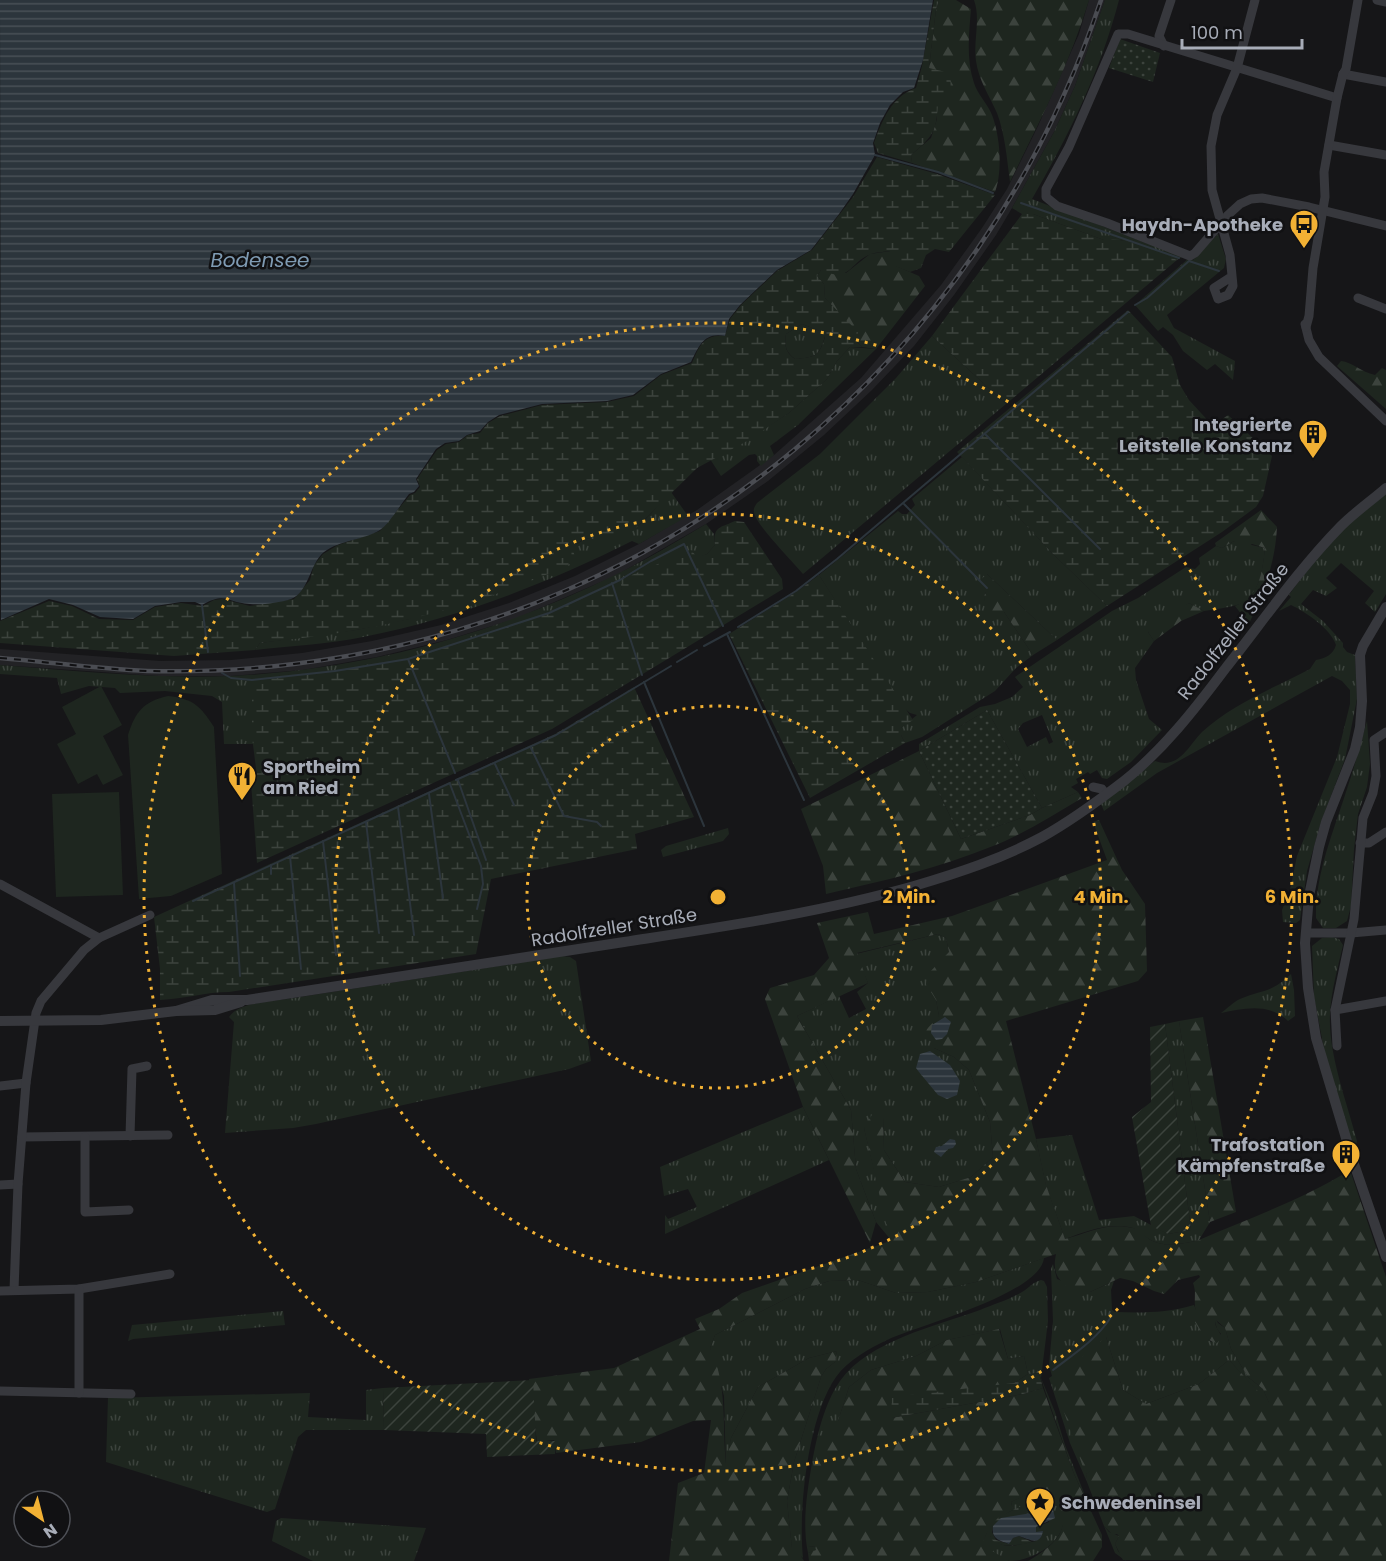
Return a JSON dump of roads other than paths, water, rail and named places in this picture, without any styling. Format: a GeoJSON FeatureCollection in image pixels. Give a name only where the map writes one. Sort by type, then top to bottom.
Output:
{"type":"FeatureCollection","features":[{"type":"Feature","properties":{"kind":"street"},"geometry":{"type":"LineString","coordinates":[[1164,46],[1159,36],[1171,0]]}},
{"type":"Feature","properties":{"kind":"street"},"geometry":{"type":"LineString","coordinates":[[1231,277],[1230,255],[1212,190],[1211,146],[1219,108],[1237,68],[1256,0]]}},
{"type":"Feature","properties":{"kind":"street"},"geometry":{"type":"LineString","coordinates":[[1343,74],[1340,68],[1353,0]]}},
{"type":"Feature","properties":{"kind":"street"},"geometry":{"type":"LineString","coordinates":[[1358,0],[1347,69],[1343,74],[1337,98],[1329,145],[1306,327],[1309,340],[1320,357],[1386,421]]}},
{"type":"Feature","properties":{"kind":"street"},"geometry":{"type":"LineString","coordinates":[[1377,0],[1386,2]]}},
{"type":"Feature","properties":{"kind":"street"},"geometry":{"type":"LineString","coordinates":[[1337,98],[1128,34],[1118,34],[1069,147],[1046,189],[1046,197],[1057,206],[1190,255],[1195,253],[1240,204],[1251,199],[1262,198],[1386,226]]}},
{"type":"Feature","properties":{"kind":"street"},"geometry":{"type":"LineString","coordinates":[[1343,74],[1386,82]]}},
{"type":"Feature","properties":{"kind":"street"},"geometry":{"type":"LineString","coordinates":[[1329,145],[1386,155]]}},
{"type":"Feature","properties":{"kind":"street"},"geometry":{"type":"LineString","coordinates":[[1358,298],[1386,309]]}},
{"type":"Feature","properties":{"kind":"street","name":"Radolfzeller Straße"},"geometry":{"type":"LineString","coordinates":[[0,1021],[101,1020],[176,1011],[212,1000],[247,1000],[717,928],[858,901],[964,871],[1044,836],[1106,795],[1143,764],[1181,725],[1304,568],[1340,527],[1386,488]]}},
{"type":"Feature","properties":{"kind":"street"},"geometry":{"type":"LineString","coordinates":[[1386,607],[1363,646],[1360,656],[1362,701],[1360,727],[1355,749],[1326,822],[1319,847],[1309,896],[1306,933],[1308,988],[1316,1038],[1352,1158],[1386,1257]]}},
{"type":"Feature","properties":{"kind":"street"},"geometry":{"type":"LineString","coordinates":[[1337,1046],[1335,1010],[1354,919],[1363,818],[1377,776],[1374,740],[1386,732]]}},
{"type":"Feature","properties":{"kind":"street"},"geometry":{"type":"LineString","coordinates":[[1093,787],[1102,789],[1106,795]]}},
{"type":"Feature","properties":{"kind":"street"},"geometry":{"type":"LineString","coordinates":[[1360,843],[1369,843],[1386,832]]}},
{"type":"Feature","properties":{"kind":"street"},"geometry":{"type":"LineString","coordinates":[[0,884],[99,938]]}},
{"type":"Feature","properties":{"kind":"street"},"geometry":{"type":"LineString","coordinates":[[14,1290],[18,1184],[26,1083],[34,1021],[41,1001],[84,950],[99,938],[150,915]]}},
{"type":"Feature","properties":{"kind":"street"},"geometry":{"type":"LineString","coordinates":[[1306,933],[1386,930]]}},
{"type":"Feature","properties":{"kind":"street"},"geometry":{"type":"LineString","coordinates":[[1335,1010],[1386,1002]]}},
{"type":"Feature","properties":{"kind":"street"},"geometry":{"type":"LineString","coordinates":[[130,1136],[132,1069],[147,1066]]}},
{"type":"Feature","properties":{"kind":"street"},"geometry":{"type":"LineString","coordinates":[[0,1086],[26,1083]]}},
{"type":"Feature","properties":{"kind":"street"},"geometry":{"type":"LineString","coordinates":[[22,1137],[168,1134]]}},
{"type":"Feature","properties":{"kind":"street"},"geometry":{"type":"LineString","coordinates":[[85,1137],[85,1212],[129,1210]]}},
{"type":"Feature","properties":{"kind":"street"},"geometry":{"type":"LineString","coordinates":[[0,1185],[18,1184]]}},
{"type":"Feature","properties":{"kind":"street"},"geometry":{"type":"LineString","coordinates":[[0,1291],[79,1289],[170,1274]]}},
{"type":"Feature","properties":{"kind":"street"},"geometry":{"type":"LineString","coordinates":[[79,1289],[79,1393]]}},
{"type":"Feature","properties":{"kind":"street"},"geometry":{"type":"LineString","coordinates":[[0,1391],[131,1394]]}},
{"type":"Feature","properties":{"kind":"water","name":"Bodensee"},"geometry":{"type":"Polygon","coordinates":[[[0,0],[933,0],[923,60],[914,88],[903,92],[890,105],[873,143],[875,155],[853,194],[811,250],[777,270],[740,305],[729,319],[725,336],[707,338],[691,362],[661,374],[633,395],[607,401],[542,404],[499,415],[480,431],[467,435],[459,441],[445,443],[436,449],[416,479],[419,486],[409,494],[384,527],[324,552],[315,563],[302,590],[291,599],[260,604],[242,603],[222,598],[202,605],[195,602],[181,602],[155,606],[133,619],[100,617],[73,605],[49,599],[1,620],[0,0]]]}},
{"type":"Feature","properties":{"kind":"water"},"geometry":{"type":"Polygon","coordinates":[[[945,1017],[951,1022],[947,1034],[942,1039],[936,1040],[931,1033],[932,1025],[945,1017]]]}},
{"type":"Feature","properties":{"kind":"water"},"geometry":{"type":"Polygon","coordinates":[[[930,1051],[950,1065],[960,1081],[957,1095],[947,1099],[938,1095],[916,1068],[920,1054],[930,1051]]]}},
{"type":"Feature","properties":{"kind":"water"},"geometry":{"type":"Polygon","coordinates":[[[950,1139],[955,1140],[956,1144],[953,1148],[948,1149],[941,1157],[934,1152],[936,1147],[942,1146],[950,1139]]]}},
{"type":"Feature","properties":{"kind":"water"},"geometry":{"type":"Polygon","coordinates":[[[1046,1508],[1053,1510],[1055,1518],[1036,1527],[1036,1532],[1043,1531],[1042,1536],[1037,1540],[1019,1536],[1013,1538],[1009,1544],[999,1540],[993,1534],[993,1526],[1001,1518],[1032,1513],[1046,1508]]]}},
{"type":"Feature","properties":{"kind":"waterway"},"geometry":{"type":"LineString","coordinates":[[875,155],[938,172],[993,193]]}},
{"type":"Feature","properties":{"kind":"waterway"},"geometry":{"type":"LineString","coordinates":[[1021,203],[1179,258]]}},
{"type":"Feature","properties":{"kind":"waterway"},"geometry":{"type":"LineString","coordinates":[[1135,305],[1147,298],[1189,261],[1219,271]]}},
{"type":"Feature","properties":{"kind":"waterway"},"geometry":{"type":"LineString","coordinates":[[738,627],[796,591],[837,559],[1128,312]]}},
{"type":"Feature","properties":{"kind":"waterway"},"geometry":{"type":"LineString","coordinates":[[985,434],[1100,549]]}},
{"type":"Feature","properties":{"kind":"waterway"},"geometry":{"type":"LineString","coordinates":[[904,504],[987,588]]}},
{"type":"Feature","properties":{"kind":"waterway"},"geometry":{"type":"LineString","coordinates":[[222,673],[231,678],[252,680],[335,671],[408,659],[549,613],[620,580],[684,544],[723,626]]}},
{"type":"Feature","properties":{"kind":"waterway"},"geometry":{"type":"LineString","coordinates":[[612,583],[642,675]]}},
{"type":"Feature","properties":{"kind":"waterway"},"geometry":{"type":"LineString","coordinates":[[202,605],[208,652]]}},
{"type":"Feature","properties":{"kind":"waterway"},"geometry":{"type":"LineString","coordinates":[[704,646],[730,632]]}},
{"type":"Feature","properties":{"kind":"waterway"},"geometry":{"type":"LineString","coordinates":[[727,634],[804,800]]}},
{"type":"Feature","properties":{"kind":"waterway"},"geometry":{"type":"LineString","coordinates":[[677,662],[697,650]]}},
{"type":"Feature","properties":{"kind":"waterway"},"geometry":{"type":"LineString","coordinates":[[408,659],[455,773]]}},
{"type":"Feature","properties":{"kind":"waterway"},"geometry":{"type":"LineString","coordinates":[[456,780],[556,735],[671,666]]}},
{"type":"Feature","properties":{"kind":"waterway"},"geometry":{"type":"LineString","coordinates":[[644,682],[704,826]]}},
{"type":"Feature","properties":{"kind":"waterway"},"geometry":{"type":"LineString","coordinates":[[531,748],[564,816],[597,822],[601,826]]}},
{"type":"Feature","properties":{"kind":"waterway"},"geometry":{"type":"LineString","coordinates":[[495,764],[514,805]]}},
{"type":"Feature","properties":{"kind":"waterway"},"geometry":{"type":"LineString","coordinates":[[458,780],[486,860]]}},
{"type":"Feature","properties":{"kind":"waterway"},"geometry":{"type":"LineString","coordinates":[[193,901],[450,783]]}},
{"type":"Feature","properties":{"kind":"waterway"},"geometry":{"type":"LineString","coordinates":[[450,784],[481,866],[483,884],[477,909]]}},
{"type":"Feature","properties":{"kind":"waterway"},"geometry":{"type":"LineString","coordinates":[[429,794],[443,898]]}},
{"type":"Feature","properties":{"kind":"waterway"},"geometry":{"type":"LineString","coordinates":[[398,807],[414,935]]}},
{"type":"Feature","properties":{"kind":"waterway"},"geometry":{"type":"LineString","coordinates":[[366,822],[379,933]]}},
{"type":"Feature","properties":{"kind":"waterway"},"geometry":{"type":"LineString","coordinates":[[323,841],[336,955]]}},
{"type":"Feature","properties":{"kind":"waterway"},"geometry":{"type":"LineString","coordinates":[[290,856],[301,969]]}},
{"type":"Feature","properties":{"kind":"waterway"},"geometry":{"type":"LineString","coordinates":[[271,865],[271,874]]}},
{"type":"Feature","properties":{"kind":"waterway"},"geometry":{"type":"LineString","coordinates":[[234,883],[240,976]]}},
{"type":"Feature","properties":{"kind":"waterway"},"geometry":{"type":"LineString","coordinates":[[1053,1370],[1092,1339],[1111,1317]]}},
{"type":"Feature","properties":{"kind":"railway"},"geometry":{"type":"LineString","coordinates":[[0,658],[147,671],[221,670],[294,664],[432,637],[563,592],[684,529],[794,450],[893,356],[977,249],[1047,130],[1101,0]]}},
{"type":"Feature","properties":{"kind":"place","name":"Haydn-Apotheke"},"geometry":{"type":"Point","coordinates":[1304,250]}},
{"type":"Feature","properties":{"kind":"place","name":"Integrierte Leitstelle Konstanz"},"geometry":{"type":"Point","coordinates":[1313,460]}},
{"type":"Feature","properties":{"kind":"place","name":"Sportheim am Ried"},"geometry":{"type":"Point","coordinates":[242,802]}},
{"type":"Feature","properties":{"kind":"place","name":"Trafostation Kämpfenstraße"},"geometry":{"type":"Point","coordinates":[1346,1180]}},
{"type":"Feature","properties":{"kind":"place","name":"Schwedeninsel"},"geometry":{"type":"Point","coordinates":[1040,1528]}}]}
